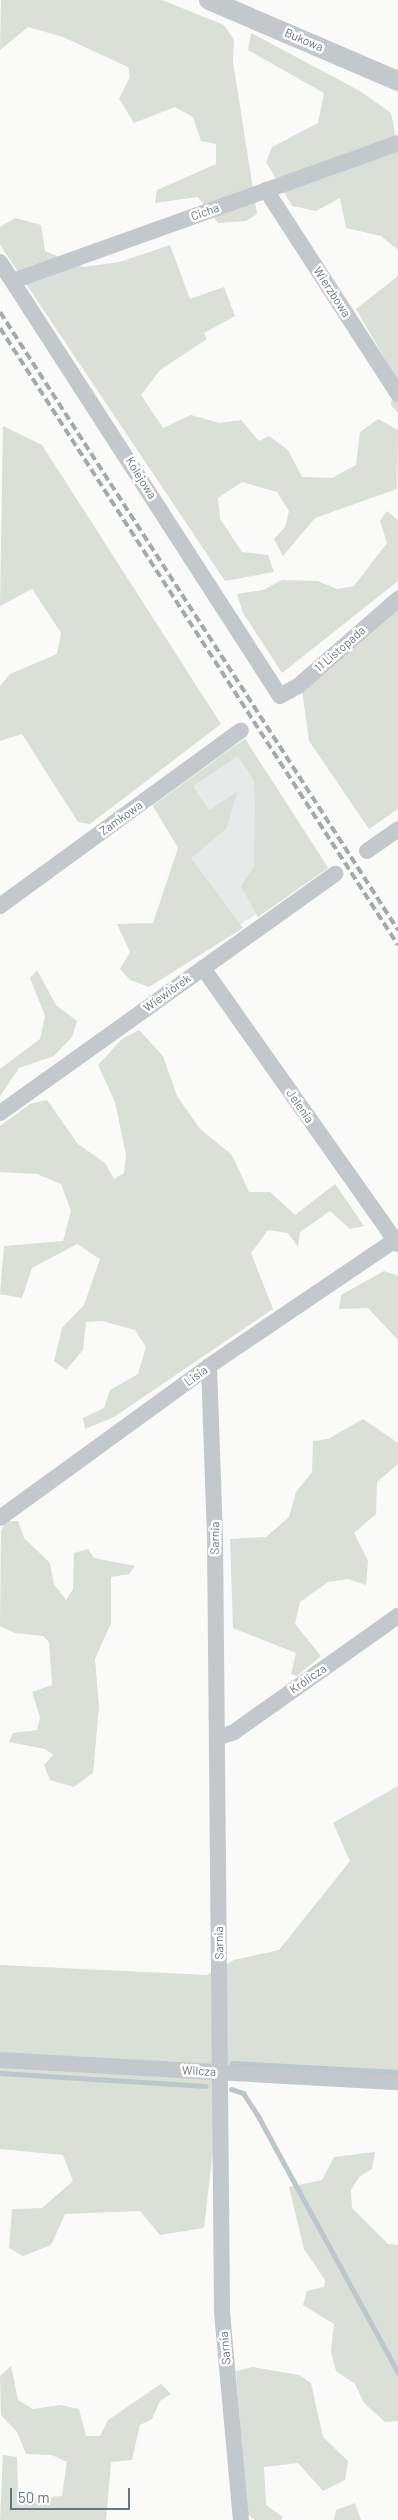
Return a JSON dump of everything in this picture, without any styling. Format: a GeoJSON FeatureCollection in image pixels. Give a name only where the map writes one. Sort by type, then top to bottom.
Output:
{"type":"FeatureCollection","features":[{"type":"Feature","properties":{"kind":"street","name":"Bukowa"},"geometry":{"type":"LineString","coordinates":[[209,0],[398,81]]}},
{"type":"Feature","properties":{"kind":"street","name":"Cicha"},"geometry":{"type":"LineString","coordinates":[[13,281],[398,143]]}},
{"type":"Feature","properties":{"kind":"street","name":"Wierzbowa"},"geometry":{"type":"LineString","coordinates":[[266,190],[398,394]]}},
{"type":"Feature","properties":{"kind":"street","name":"Kolejowa"},"geometry":{"type":"LineString","coordinates":[[0,262],[280,696]]}},
{"type":"Feature","properties":{"kind":"street","name":"11 Listopada"},"geometry":{"type":"LineString","coordinates":[[280,696],[298,686],[398,599]]}},
{"type":"Feature","properties":{"kind":"street","name":"Zamkowa"},"geometry":{"type":"LineString","coordinates":[[0,906],[241,730]]}},
{"type":"Feature","properties":{"kind":"street"},"geometry":{"type":"LineString","coordinates":[[367,851],[398,829]]}},
{"type":"Feature","properties":{"kind":"street","name":"Wiewiórek"},"geometry":{"type":"LineString","coordinates":[[0,1113],[335,874]]}},
{"type":"Feature","properties":{"kind":"street","name":"Jelenia"},"geometry":{"type":"LineString","coordinates":[[203,968],[397,1242]]}},
{"type":"Feature","properties":{"kind":"street","name":"Lisia"},"geometry":{"type":"LineString","coordinates":[[0,1518],[209,1366],[397,1242]]}},
{"type":"Feature","properties":{"kind":"street","name":"Sarnia"},"geometry":{"type":"LineString","coordinates":[[209,1366],[214,1419],[222,2312],[241,2520]]}},
{"type":"Feature","properties":{"kind":"street","name":"Królicza"},"geometry":{"type":"LineString","coordinates":[[216,1738],[234,1732],[398,1616]]}},
{"type":"Feature","properties":{"kind":"street","name":"Wilcza"},"geometry":{"type":"LineString","coordinates":[[0,2060],[398,2082]]}},
{"type":"Feature","properties":{"kind":"shaded area"},"geometry":{"type":"Polygon","coordinates":[[[1,0],[162,0],[224,25],[234,40],[233,62],[257,214],[246,221],[218,223],[198,197],[155,203],[157,190],[216,164],[216,144],[201,141],[193,117],[175,107],[134,123],[119,99],[130,77],[128,67],[63,37],[28,27],[0,50],[1,0]]]}},
{"type":"Feature","properties":{"kind":"shaded area"},"geometry":{"type":"Polygon","coordinates":[[[251,33],[360,91],[391,113],[398,148],[398,250],[381,236],[346,228],[340,198],[316,211],[292,206],[266,162],[272,147],[318,123],[324,93],[248,50],[251,33]]]}},
{"type":"Feature","properties":{"kind":"shaded area"},"geometry":{"type":"Polygon","coordinates":[[[15,218],[41,225],[45,251],[83,267],[120,262],[170,245],[190,299],[224,287],[235,316],[204,333],[207,339],[160,370],[141,395],[163,428],[191,415],[219,423],[241,420],[259,441],[269,436],[288,450],[302,477],[332,478],[356,465],[360,432],[378,419],[398,430],[397,489],[315,518],[283,556],[274,539],[285,527],[289,511],[277,492],[242,482],[218,498],[220,519],[242,552],[268,555],[274,572],[225,581],[0,245],[0,227],[15,218]]]}},
{"type":"Feature","properties":{"kind":"shaded area"},"geometry":{"type":"Polygon","coordinates":[[[398,276],[398,413],[391,405],[395,376],[356,309],[398,276]]]}},
{"type":"Feature","properties":{"kind":"shaded area"},"geometry":{"type":"Polygon","coordinates":[[[3,426],[42,445],[221,724],[90,824],[78,822],[22,734],[0,741],[0,686],[10,674],[57,654],[61,633],[32,589],[0,606],[3,426]]]}},
{"type":"Feature","properties":{"kind":"shaded area"},"geometry":{"type":"Polygon","coordinates":[[[387,511],[398,520],[398,581],[282,673],[243,613],[237,594],[263,590],[282,580],[317,581],[337,589],[354,586],[387,543],[380,521],[387,511]]]}},
{"type":"Feature","properties":{"kind":"shaded area"},"geometry":{"type":"Polygon","coordinates":[[[398,606],[398,809],[369,829],[309,741],[302,690],[398,606]]]}},
{"type":"Feature","properties":{"kind":"shaded area"},"geometry":{"type":"Polygon","coordinates":[[[245,739],[328,867],[233,929],[149,801],[245,739]]]}},
{"type":"Feature","properties":{"kind":"shaded area"},"geometry":{"type":"Polygon","coordinates":[[[245,739],[328,868],[258,917],[241,886],[254,867],[255,803],[254,781],[238,756],[193,786],[209,810],[238,791],[226,829],[191,858],[243,928],[149,987],[130,980],[120,969],[130,952],[117,924],[153,923],[178,848],[153,806],[245,739]]]}},
{"type":"Feature","properties":{"kind":"shaded area"},"geometry":{"type":"Polygon","coordinates":[[[37,970],[56,1005],[77,1021],[72,1037],[54,1056],[19,1068],[0,1096],[0,1069],[40,1039],[45,1016],[30,978],[37,970]]]}},
{"type":"Feature","properties":{"kind":"shaded area"},"geometry":{"type":"Polygon","coordinates":[[[139,1030],[163,1056],[177,1096],[200,1129],[232,1155],[249,1192],[270,1192],[295,1215],[335,1184],[364,1226],[350,1229],[330,1211],[300,1232],[298,1247],[288,1233],[268,1230],[251,1253],[273,1309],[114,1417],[85,1429],[83,1418],[104,1408],[110,1390],[138,1374],[146,1347],[135,1330],[102,1321],[86,1322],[83,1350],[66,1370],[54,1361],[62,1328],[84,1305],[100,1259],[77,1244],[32,1268],[22,1298],[0,1294],[4,1246],[63,1241],[71,1211],[61,1184],[37,1174],[0,1172],[0,1126],[30,1104],[47,1100],[78,1144],[105,1163],[114,1179],[124,1173],[126,1155],[115,1102],[98,1065],[122,1039],[139,1030]]]}},
{"type":"Feature","properties":{"kind":"shaded area"},"geometry":{"type":"Polygon","coordinates":[[[384,1271],[398,1276],[398,1340],[368,1308],[339,1309],[341,1295],[384,1271]]]}},
{"type":"Feature","properties":{"kind":"shaded area"},"geometry":{"type":"Polygon","coordinates":[[[363,1419],[398,1443],[398,1464],[377,1482],[376,1514],[354,1533],[368,1561],[366,1585],[348,1579],[328,1582],[300,1602],[295,1624],[321,1656],[297,1676],[291,1674],[296,1653],[233,1628],[230,1539],[266,1537],[289,1517],[296,1492],[312,1472],[313,1441],[328,1439],[363,1419]]]}},
{"type":"Feature","properties":{"kind":"shaded area"},"geometry":{"type":"Polygon","coordinates":[[[6,1521],[18,1521],[24,1538],[50,1563],[54,1584],[66,1600],[73,1589],[74,1553],[88,1549],[94,1558],[135,1566],[129,1574],[111,1577],[111,1623],[95,1659],[99,1707],[93,1773],[74,1787],[50,1780],[44,1765],[53,1755],[45,1749],[9,1742],[13,1733],[37,1730],[40,1717],[32,1692],[52,1685],[49,1642],[43,1636],[15,1633],[0,1626],[1,1531],[6,1521]]]}},
{"type":"Feature","properties":{"kind":"shaded area"},"geometry":{"type":"Polygon","coordinates":[[[398,1786],[398,2077],[214,2068],[213,2150],[204,2228],[160,2235],[140,2211],[65,2214],[51,2245],[23,2256],[9,2248],[12,2209],[42,2208],[73,2181],[63,2155],[0,2149],[0,1965],[207,1975],[234,1960],[279,1950],[350,1861],[333,1823],[398,1786]]]}},
{"type":"Feature","properties":{"kind":"shaded area"},"geometry":{"type":"Polygon","coordinates":[[[375,2152],[372,2169],[360,2176],[351,2190],[352,2208],[388,2244],[398,2245],[398,2421],[385,2422],[364,2403],[355,2384],[336,2371],[331,2351],[334,2324],[303,2305],[307,2291],[324,2287],[325,2280],[304,2249],[289,2187],[322,2180],[334,2157],[375,2152]]]}},
{"type":"Feature","properties":{"kind":"shaded area"},"geometry":{"type":"Polygon","coordinates":[[[11,2366],[18,2400],[33,2409],[60,2405],[79,2409],[86,2436],[100,2436],[108,2420],[161,2384],[171,2394],[160,2401],[152,2419],[140,2425],[132,2460],[111,2462],[106,2520],[0,2520],[3,2455],[17,2457],[18,2491],[26,2499],[62,2496],[67,2462],[52,2455],[26,2454],[17,2432],[1,2415],[0,2376],[11,2366]]]}},
{"type":"Feature","properties":{"kind":"shaded area"},"geometry":{"type":"Polygon","coordinates":[[[253,2367],[299,2375],[311,2383],[323,2437],[348,2461],[345,2480],[323,2491],[298,2463],[264,2467],[266,2505],[283,2517],[281,2520],[255,2520],[247,2514],[236,2371],[253,2367]]]}},
{"type":"Feature","properties":{"kind":"shaded area"},"geometry":{"type":"Polygon","coordinates":[[[355,2503],[361,2520],[334,2520],[336,2510],[355,2503]]]}},
{"type":"Feature","properties":{"kind":"waterway"},"geometry":{"type":"LineString","coordinates":[[232,2063],[398,2072]]}},
{"type":"Feature","properties":{"kind":"waterway"},"geometry":{"type":"LineString","coordinates":[[0,2073],[206,2086]]}},
{"type":"Feature","properties":{"kind":"waterway"},"geometry":{"type":"LineString","coordinates":[[231,2089],[243,2093],[259,2118],[398,2373]]}},
{"type":"Feature","properties":{"kind":"railway"},"geometry":{"type":"LineString","coordinates":[[0,312],[398,930]]}},
{"type":"Feature","properties":{"kind":"railway"},"geometry":{"type":"LineString","coordinates":[[0,328],[398,945]]}}]}
